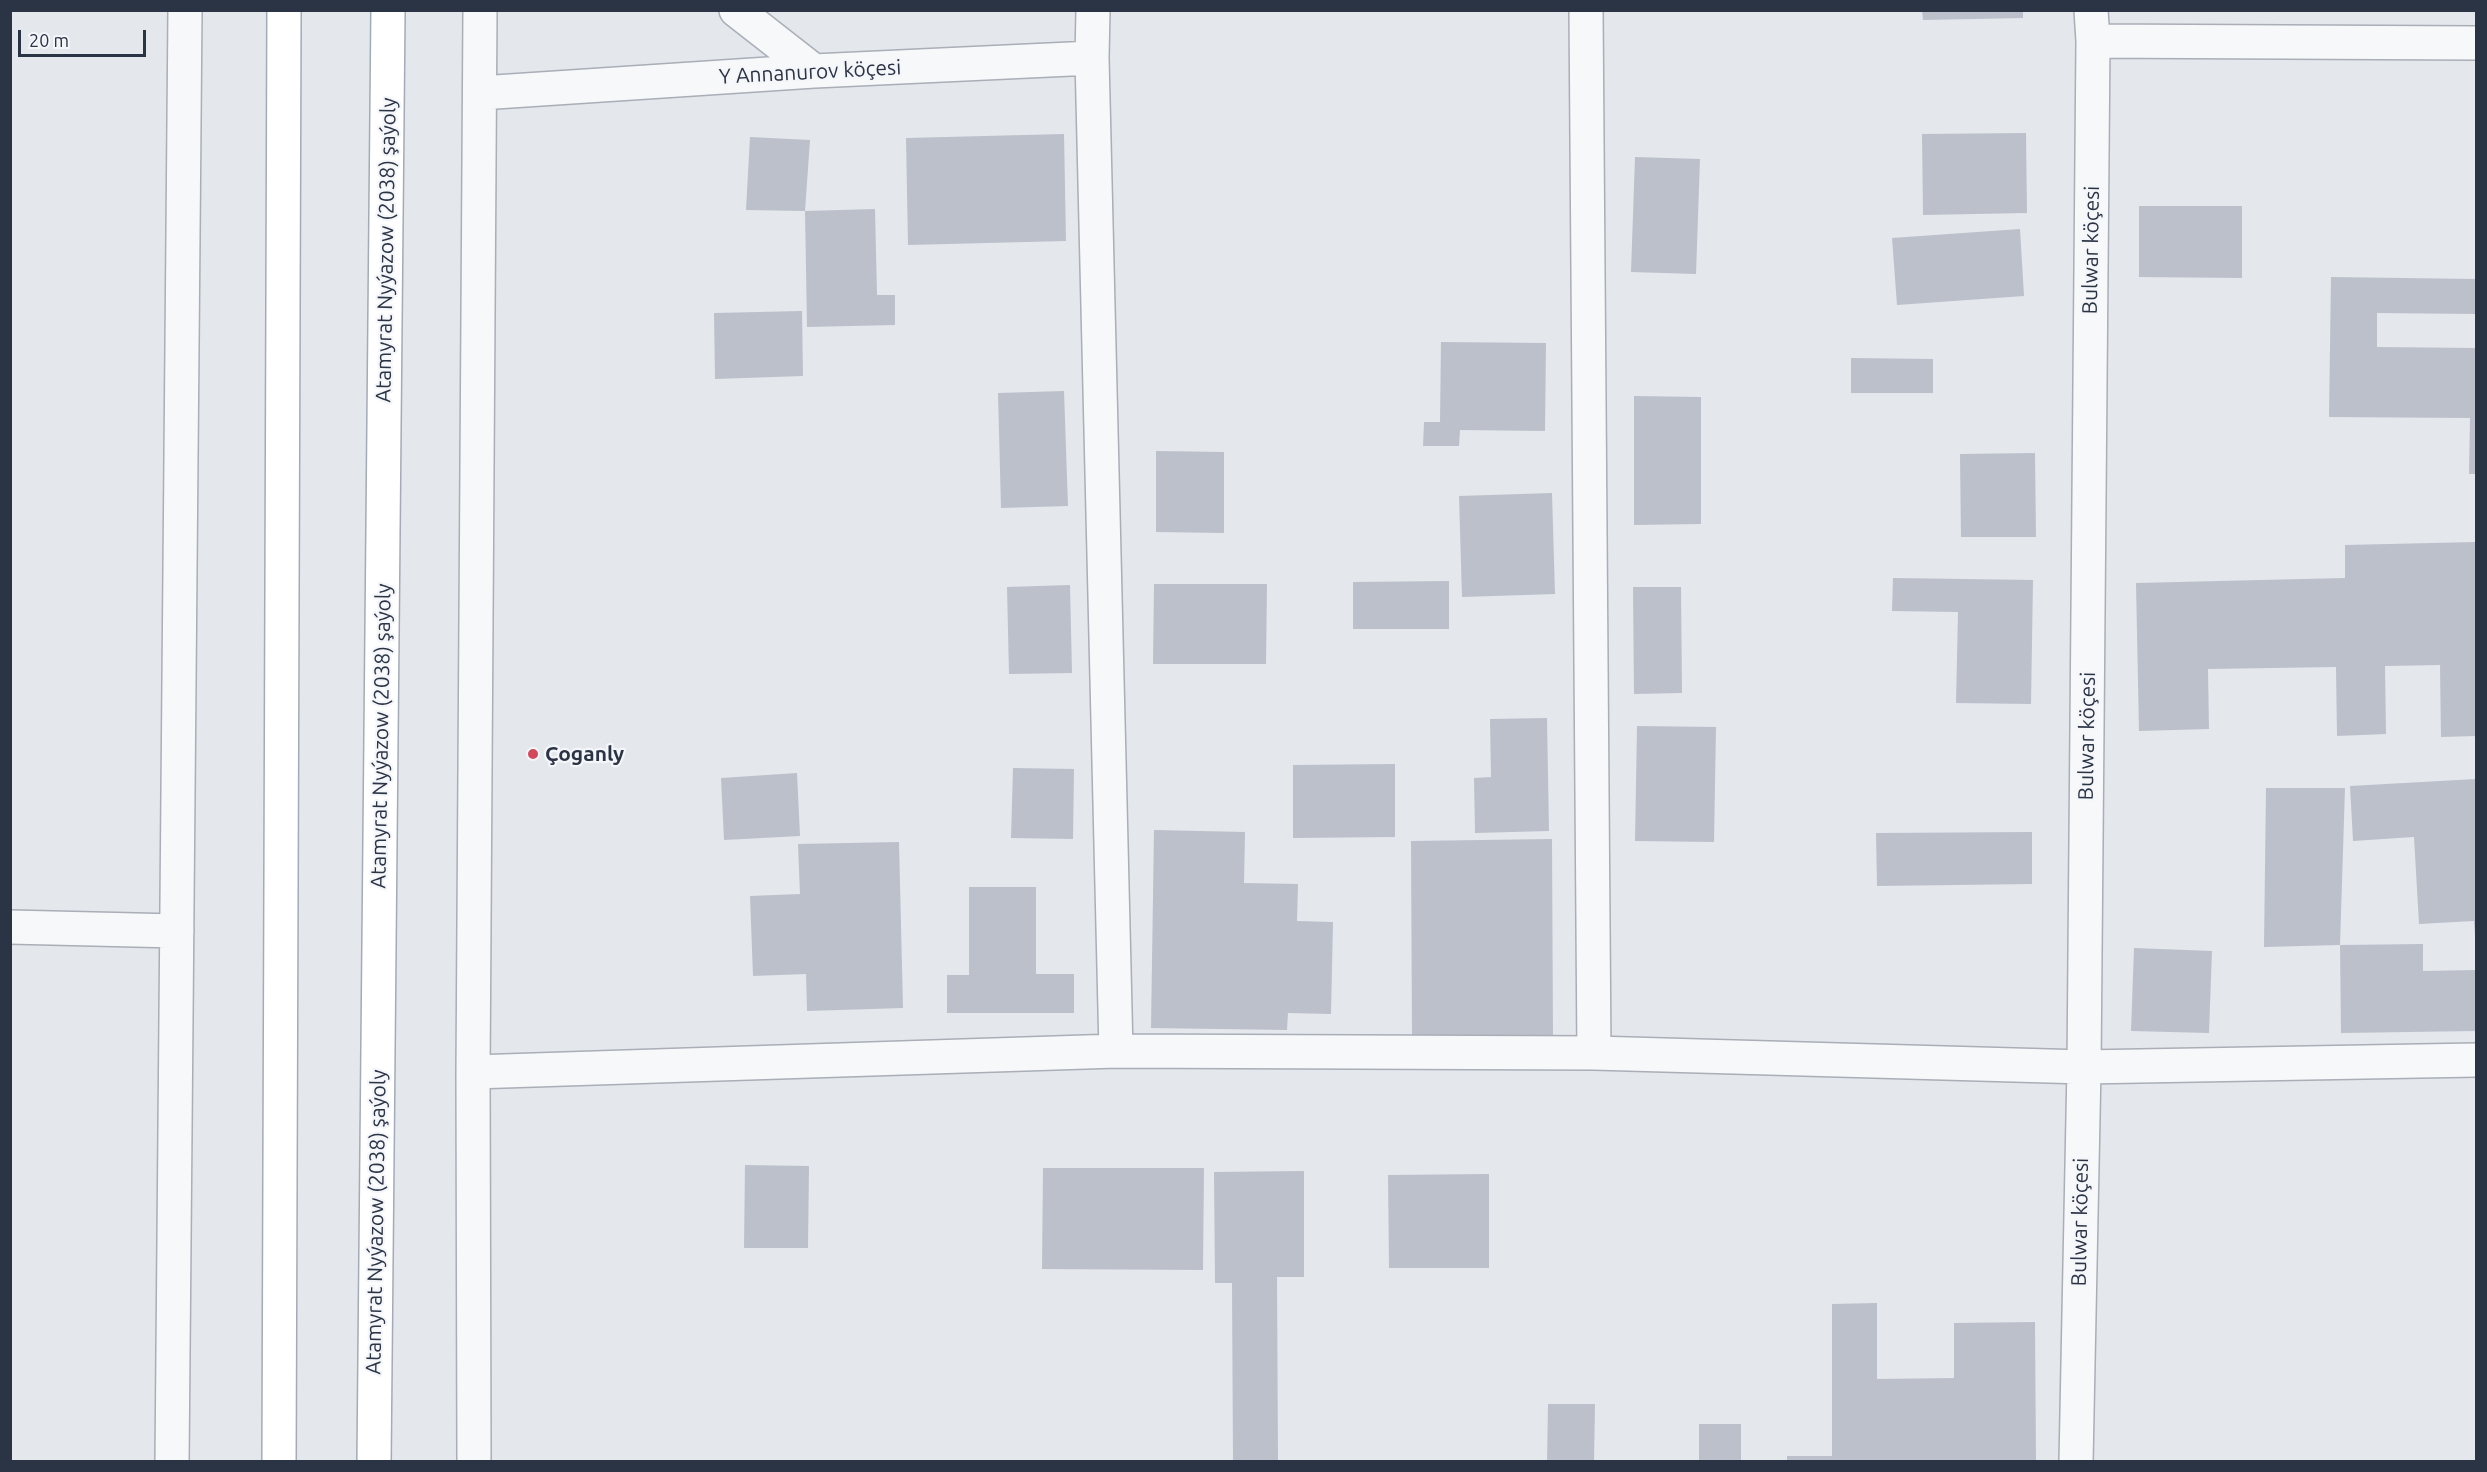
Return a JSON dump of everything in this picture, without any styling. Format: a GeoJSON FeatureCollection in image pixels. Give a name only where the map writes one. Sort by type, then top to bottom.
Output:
{"type":"FeatureCollection","features":[{"type":"Feature","properties":{"kind":"main road"},"geometry":{"type":"LineString","coordinates":[[279,1461],[284,10]]}},
{"type":"Feature","properties":{"kind":"main road","name":"Atamyrat Nyýazow (2038) şaýoly"},"geometry":{"type":"LineString","coordinates":[[374,1461],[388,10]]}},
{"type":"Feature","properties":{"kind":"street"},"geometry":{"type":"LineString","coordinates":[[172,1461],[185,10]]}},
{"type":"Feature","properties":{"kind":"street"},"geometry":{"type":"LineString","coordinates":[[474,1461],[473,1072],[480,10]]}},
{"type":"Feature","properties":{"kind":"street"},"geometry":{"type":"LineString","coordinates":[[736,10],[814,71]]}},
{"type":"Feature","properties":{"kind":"street"},"geometry":{"type":"LineString","coordinates":[[1093,10],[1092,58],[1116,1051]]}},
{"type":"Feature","properties":{"kind":"street"},"geometry":{"type":"LineString","coordinates":[[1586,10],[1594,1053]]}},
{"type":"Feature","properties":{"kind":"street"},"geometry":{"type":"LineString","coordinates":[[2092,26],[2476,43]]}},
{"type":"Feature","properties":{"kind":"street","name":"Bulwar köçesi"},"geometry":{"type":"LineString","coordinates":[[2076,1461],[2084,1067],[2092,26]]}},
{"type":"Feature","properties":{"kind":"street","name":"Y Annanurov köçesi"},"geometry":{"type":"LineString","coordinates":[[480,93],[814,71],[1092,58]]}},
{"type":"Feature","properties":{"kind":"street"},"geometry":{"type":"LineString","coordinates":[[10,927],[177,931]]}},
{"type":"Feature","properties":{"kind":"street"},"geometry":{"type":"LineString","coordinates":[[473,1072],[1116,1051],[1594,1053],[2084,1067],[2476,1060]]}},
{"type":"Feature","properties":{"kind":"building"},"geometry":{"type":"Polygon","coordinates":[[[1922,10],[2023,10],[2023,18],[1923,20],[1922,10]]]}},
{"type":"Feature","properties":{"kind":"building"},"geometry":{"type":"Polygon","coordinates":[[[2026,133],[2027,213],[1923,215],[1922,134],[2026,133]]]}},
{"type":"Feature","properties":{"kind":"building"},"geometry":{"type":"Polygon","coordinates":[[[1064,134],[1066,241],[908,245],[906,138],[1064,134]]]}},
{"type":"Feature","properties":{"kind":"building"},"geometry":{"type":"Polygon","coordinates":[[[750,137],[810,140],[805,211],[746,210],[750,137]]]}},
{"type":"Feature","properties":{"kind":"building"},"geometry":{"type":"Polygon","coordinates":[[[1635,157],[1700,159],[1696,274],[1631,272],[1635,157]]]}},
{"type":"Feature","properties":{"kind":"building"},"geometry":{"type":"Polygon","coordinates":[[[2139,206],[2242,206],[2242,278],[2139,277],[2139,206]]]}},
{"type":"Feature","properties":{"kind":"building"},"geometry":{"type":"Polygon","coordinates":[[[875,209],[877,295],[895,295],[895,325],[807,327],[805,211],[875,209]]]}},
{"type":"Feature","properties":{"kind":"building"},"geometry":{"type":"Polygon","coordinates":[[[2020,229],[2024,296],[1897,305],[1892,238],[2020,229]]]}},
{"type":"Feature","properties":{"kind":"building"},"geometry":{"type":"Polygon","coordinates":[[[2331,277],[2476,279],[2476,314],[2377,313],[2377,347],[2476,348],[2476,474],[2469,474],[2470,418],[2329,417],[2331,277]]]}},
{"type":"Feature","properties":{"kind":"building"},"geometry":{"type":"Polygon","coordinates":[[[802,311],[803,376],[715,379],[714,313],[802,311]]]}},
{"type":"Feature","properties":{"kind":"building"},"geometry":{"type":"Polygon","coordinates":[[[1441,342],[1546,343],[1545,431],[1460,430],[1459,446],[1423,446],[1424,422],[1440,422],[1441,342]]]}},
{"type":"Feature","properties":{"kind":"building"},"geometry":{"type":"Polygon","coordinates":[[[1851,358],[1933,359],[1933,393],[1851,393],[1851,358]]]}},
{"type":"Feature","properties":{"kind":"building"},"geometry":{"type":"Polygon","coordinates":[[[1064,391],[1068,506],[1001,508],[998,393],[1064,391]]]}},
{"type":"Feature","properties":{"kind":"building"},"geometry":{"type":"Polygon","coordinates":[[[1634,396],[1701,397],[1701,524],[1634,525],[1634,396]]]}},
{"type":"Feature","properties":{"kind":"building"},"geometry":{"type":"Polygon","coordinates":[[[1156,451],[1224,452],[1224,533],[1156,532],[1156,451]]]}},
{"type":"Feature","properties":{"kind":"building"},"geometry":{"type":"Polygon","coordinates":[[[2035,453],[2036,537],[1961,537],[1960,454],[2035,453]]]}},
{"type":"Feature","properties":{"kind":"building"},"geometry":{"type":"Polygon","coordinates":[[[1552,493],[1555,594],[1462,597],[1459,496],[1552,493]]]}},
{"type":"Feature","properties":{"kind":"building"},"geometry":{"type":"Polygon","coordinates":[[[2476,542],[2476,736],[2441,737],[2440,665],[2385,666],[2386,734],[2337,736],[2336,667],[2208,669],[2209,729],[2139,731],[2136,583],[2345,578],[2345,545],[2476,542]]]}},
{"type":"Feature","properties":{"kind":"building"},"geometry":{"type":"Polygon","coordinates":[[[1893,578],[2033,580],[2031,704],[1956,703],[1958,612],[1892,611],[1893,578]]]}},
{"type":"Feature","properties":{"kind":"building"},"geometry":{"type":"Polygon","coordinates":[[[1449,581],[1449,629],[1353,629],[1353,582],[1449,581]]]}},
{"type":"Feature","properties":{"kind":"building"},"geometry":{"type":"Polygon","coordinates":[[[1154,584],[1267,584],[1266,664],[1153,664],[1154,584]]]}},
{"type":"Feature","properties":{"kind":"building"},"geometry":{"type":"Polygon","coordinates":[[[1070,585],[1072,673],[1009,674],[1007,587],[1070,585]]]}},
{"type":"Feature","properties":{"kind":"building"},"geometry":{"type":"Polygon","coordinates":[[[1633,587],[1681,587],[1682,693],[1634,694],[1633,587]]]}},
{"type":"Feature","properties":{"kind":"building"},"geometry":{"type":"Polygon","coordinates":[[[1547,718],[1549,831],[1475,833],[1474,778],[1491,777],[1490,719],[1547,718]]]}},
{"type":"Feature","properties":{"kind":"building"},"geometry":{"type":"Polygon","coordinates":[[[1637,726],[1716,727],[1714,842],[1635,841],[1637,726]]]}},
{"type":"Feature","properties":{"kind":"building"},"geometry":{"type":"Polygon","coordinates":[[[1395,764],[1395,837],[1293,838],[1293,765],[1395,764]]]}},
{"type":"Feature","properties":{"kind":"building"},"geometry":{"type":"Polygon","coordinates":[[[1013,768],[1074,769],[1073,839],[1011,838],[1013,768]]]}},
{"type":"Feature","properties":{"kind":"building"},"geometry":{"type":"Polygon","coordinates":[[[797,773],[800,836],[724,840],[721,778],[797,773]]]}},
{"type":"Feature","properties":{"kind":"building"},"geometry":{"type":"Polygon","coordinates":[[[2476,779],[2475,936],[2474,921],[2419,924],[2414,837],[2353,841],[2350,786],[2476,779]]]}},
{"type":"Feature","properties":{"kind":"building"},"geometry":{"type":"Polygon","coordinates":[[[2266,788],[2345,788],[2340,945],[2264,947],[2266,788]]]}},
{"type":"Feature","properties":{"kind":"building"},"geometry":{"type":"Polygon","coordinates":[[[1154,830],[1245,832],[1244,883],[1298,884],[1297,921],[1333,922],[1331,1014],[1288,1013],[1287,1030],[1151,1028],[1154,830]]]}},
{"type":"Feature","properties":{"kind":"building"},"geometry":{"type":"Polygon","coordinates":[[[2032,832],[2032,884],[1877,886],[1876,833],[2032,832]]]}},
{"type":"Feature","properties":{"kind":"building"},"geometry":{"type":"Polygon","coordinates":[[[1552,839],[1553,1037],[1412,1038],[1411,841],[1552,839]]]}},
{"type":"Feature","properties":{"kind":"building"},"geometry":{"type":"Polygon","coordinates":[[[899,842],[903,1008],[807,1011],[806,974],[753,976],[750,896],[800,894],[798,844],[899,842]]]}},
{"type":"Feature","properties":{"kind":"building"},"geometry":{"type":"Polygon","coordinates":[[[969,887],[1036,887],[1036,974],[1074,974],[1074,1013],[947,1013],[947,975],[969,975],[969,887]]]}},
{"type":"Feature","properties":{"kind":"building"},"geometry":{"type":"Polygon","coordinates":[[[2423,944],[2423,971],[2476,970],[2476,1031],[2341,1033],[2340,945],[2423,944]]]}},
{"type":"Feature","properties":{"kind":"building"},"geometry":{"type":"Polygon","coordinates":[[[2134,948],[2212,951],[2209,1033],[2131,1031],[2134,948]]]}},
{"type":"Feature","properties":{"kind":"building"},"geometry":{"type":"Polygon","coordinates":[[[745,1165],[809,1166],[808,1248],[744,1248],[745,1165]]]}},
{"type":"Feature","properties":{"kind":"building"},"geometry":{"type":"Polygon","coordinates":[[[1043,1168],[1204,1168],[1203,1270],[1042,1269],[1043,1168]]]}},
{"type":"Feature","properties":{"kind":"building"},"geometry":{"type":"Polygon","coordinates":[[[1304,1171],[1304,1277],[1277,1277],[1278,1462],[1233,1462],[1232,1283],[1215,1283],[1214,1172],[1304,1171]]]}},
{"type":"Feature","properties":{"kind":"building"},"geometry":{"type":"Polygon","coordinates":[[[1489,1174],[1489,1268],[1389,1268],[1388,1175],[1489,1174]]]}},
{"type":"Feature","properties":{"kind":"building"},"geometry":{"type":"Polygon","coordinates":[[[1877,1303],[1877,1379],[1954,1378],[1954,1323],[2035,1322],[2036,1462],[1787,1462],[1787,1456],[1832,1456],[1832,1304],[1877,1303]]]}},
{"type":"Feature","properties":{"kind":"building"},"geometry":{"type":"Polygon","coordinates":[[[1548,1404],[1595,1404],[1594,1462],[1547,1462],[1548,1404]]]}},
{"type":"Feature","properties":{"kind":"building"},"geometry":{"type":"Polygon","coordinates":[[[1699,1424],[1741,1424],[1741,1462],[1699,1462],[1699,1424]]]}},
{"type":"Feature","properties":{"kind":"place","name":"Çoganly"},"geometry":{"type":"Point","coordinates":[533,754]}}]}
